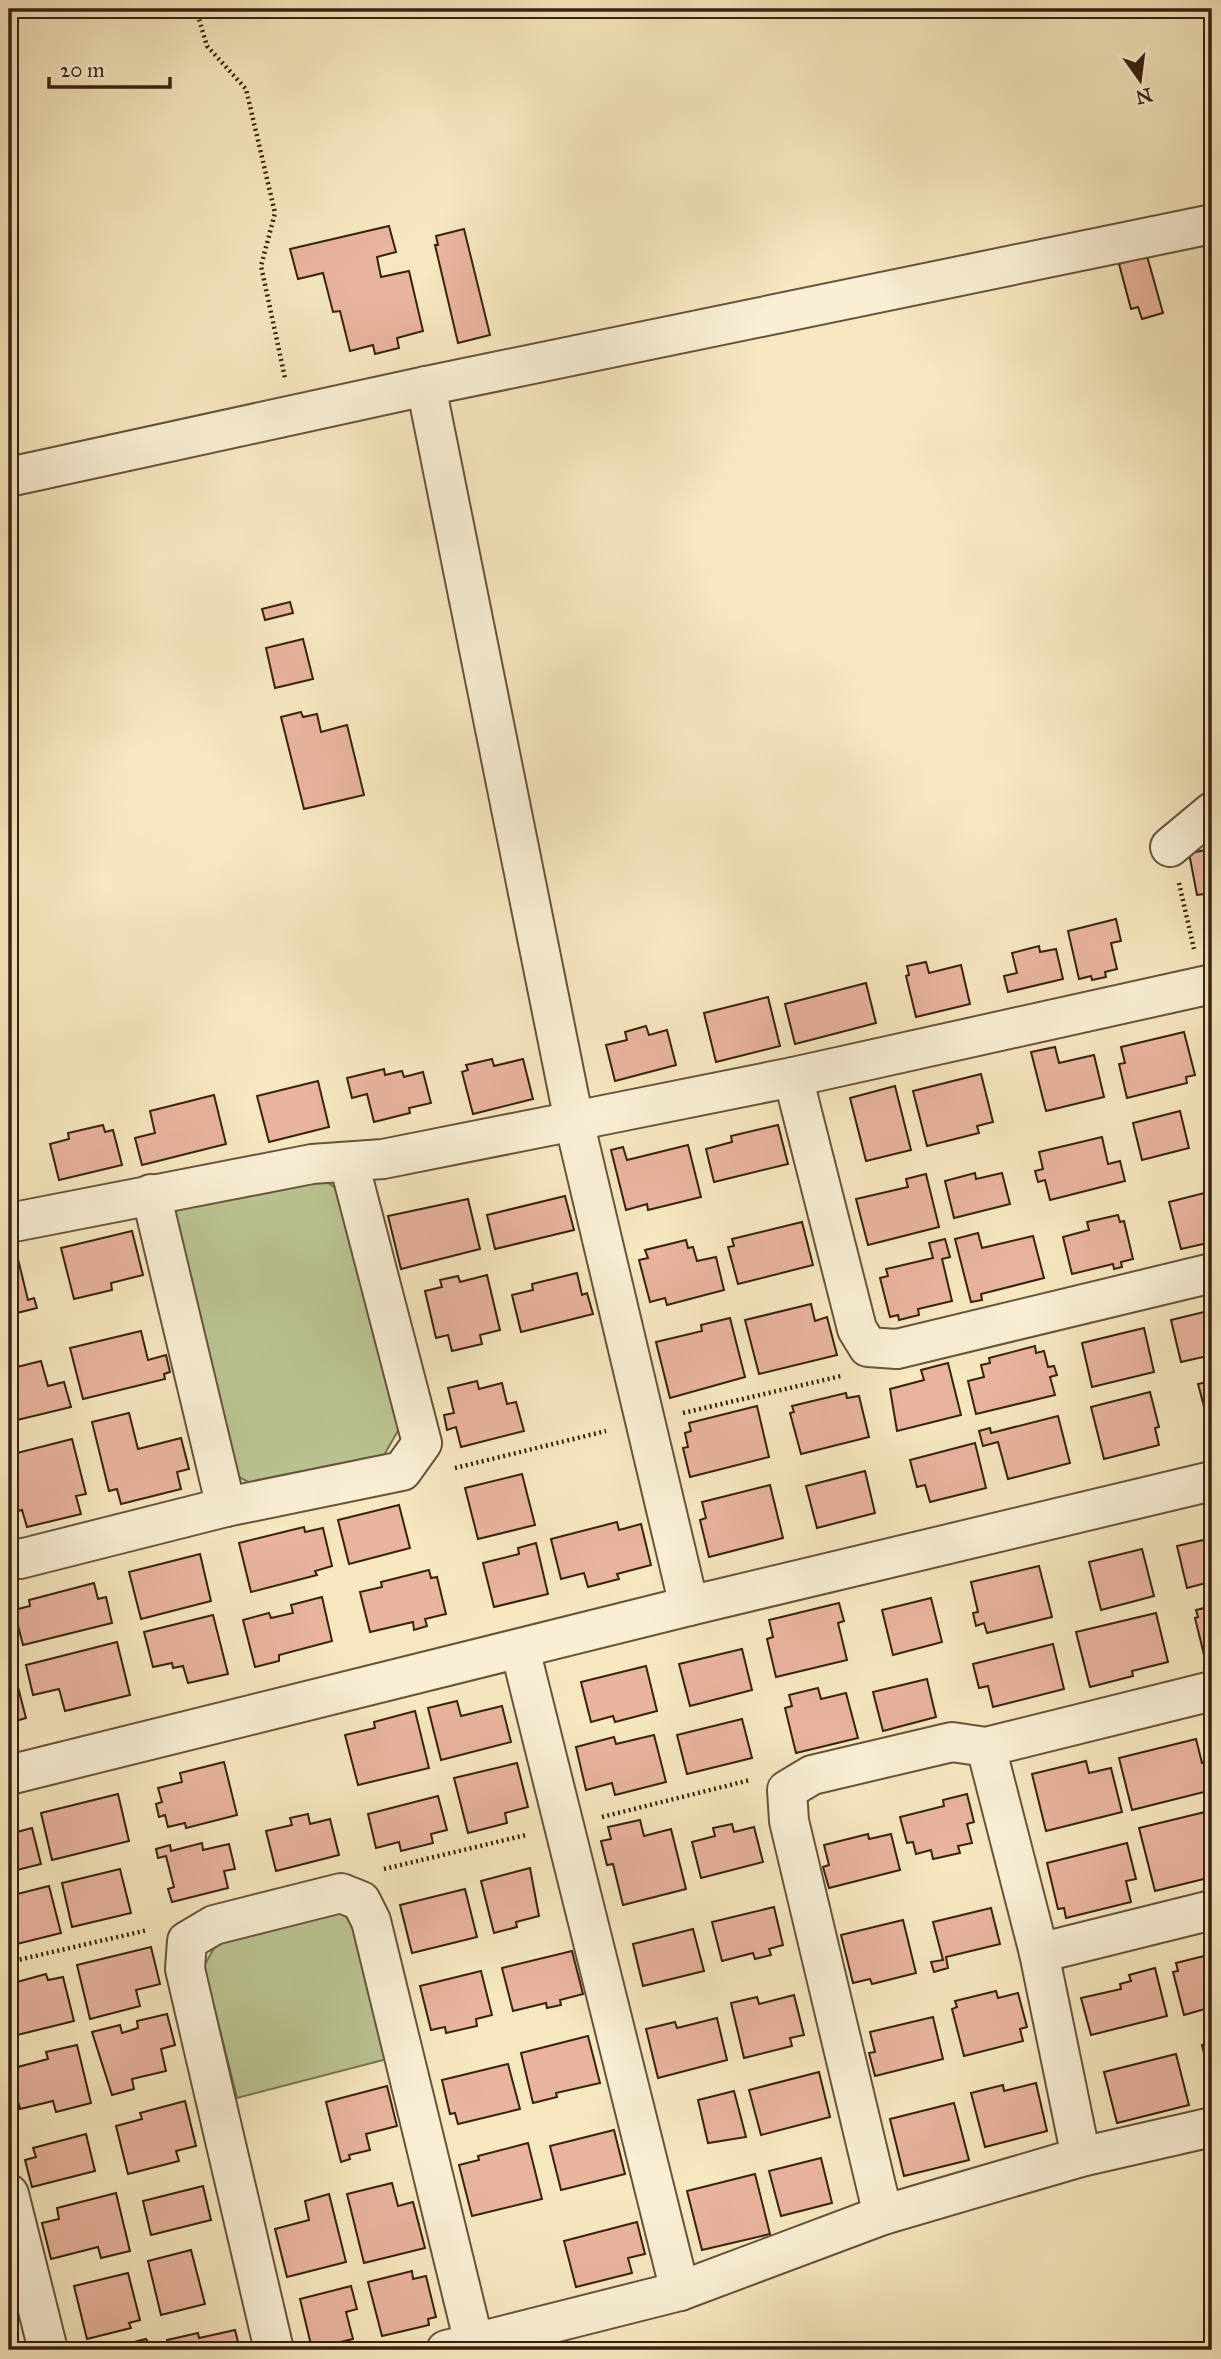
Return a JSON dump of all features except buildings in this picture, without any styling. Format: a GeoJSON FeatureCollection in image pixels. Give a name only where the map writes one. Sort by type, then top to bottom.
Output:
{"type":"FeatureCollection","features":[{"type":"Feature","properties":{"kind":"street"},"geometry":{"type":"LineString","coordinates":[[9,477],[425,386],[1212,224]]}},
{"type":"Feature","properties":{"kind":"street"},"geometry":{"type":"LineString","coordinates":[[425,386],[574,1121],[689,1605]]}},
{"type":"Feature","properties":{"kind":"street"},"geometry":{"type":"LineString","coordinates":[[1170,847],[1212,812]]}},
{"type":"Feature","properties":{"kind":"street"},"geometry":{"type":"LineString","coordinates":[[9,1223],[312,1164],[383,1159],[793,1077],[1212,984]]}},
{"type":"Feature","properties":{"kind":"street"},"geometry":{"type":"LineString","coordinates":[[793,1077],[857,1329],[868,1348],[897,1349],[1212,1273]]}},
{"type":"Feature","properties":{"kind":"street"},"geometry":{"type":"LineString","coordinates":[[9,1557],[20,1559],[226,1507],[402,1471],[422,1443],[349,1163]]}},
{"type":"Feature","properties":{"kind":"street"},"geometry":{"type":"LineString","coordinates":[[151,1194],[226,1507]]}},
{"type":"Feature","properties":{"kind":"street"},"geometry":{"type":"LineString","coordinates":[[9,1775],[689,1605],[1212,1481]]}},
{"type":"Feature","properties":{"kind":"street"},"geometry":{"type":"LineString","coordinates":[[520,1649],[680,2291]]}},
{"type":"Feature","properties":{"kind":"street"},"geometry":{"type":"LineString","coordinates":[[883,2215],[789,1821],[787,1790],[812,1775],[952,1742],[986,1747],[1212,1691]]}},
{"type":"Feature","properties":{"kind":"street"},"geometry":{"type":"LineString","coordinates":[[986,1747],[1039,1953],[1081,2157]]}},
{"type":"Feature","properties":{"kind":"street"},"geometry":{"type":"LineString","coordinates":[[274,2350],[185,1969],[187,1941],[214,1925],[341,1893],[361,1901],[371,1920],[460,2347],[680,2291],[883,2215],[1081,2157],[1212,2127]]}},
{"type":"Feature","properties":{"kind":"street"},"geometry":{"type":"LineString","coordinates":[[1039,1953],[1212,1910]]}},
{"type":"Feature","properties":{"kind":"street"},"geometry":{"type":"LineString","coordinates":[[9,2194],[48,2350]]}},
{"type":"Feature","properties":{"kind":"path"},"geometry":{"type":"LineString","coordinates":[[196,9],[207,47],[246,89],[275,213],[261,266],[294,416]]}},
{"type":"Feature","properties":{"kind":"path"},"geometry":{"type":"LineString","coordinates":[[1170,847],[1194,951]]}},
{"type":"Feature","properties":{"kind":"path"},"geometry":{"type":"LineString","coordinates":[[412,1456],[444,1471],[847,1374],[868,1348]]}},
{"type":"Feature","properties":{"kind":"path"},"geometry":{"type":"LineString","coordinates":[[9,1962],[160,1927],[187,1941]]}},
{"type":"Feature","properties":{"kind":"green space"},"geometry":{"type":"Polygon","coordinates":[[[325,1181],[339,1190],[399,1429],[384,1455],[250,1483],[230,1472],[172,1208],[325,1181]]]}},
{"type":"Feature","properties":{"kind":"green space"},"geometry":{"type":"Polygon","coordinates":[[[341,1909],[355,1927],[387,2059],[237,2098],[204,1966],[218,1941],[341,1909]]]}}]}
